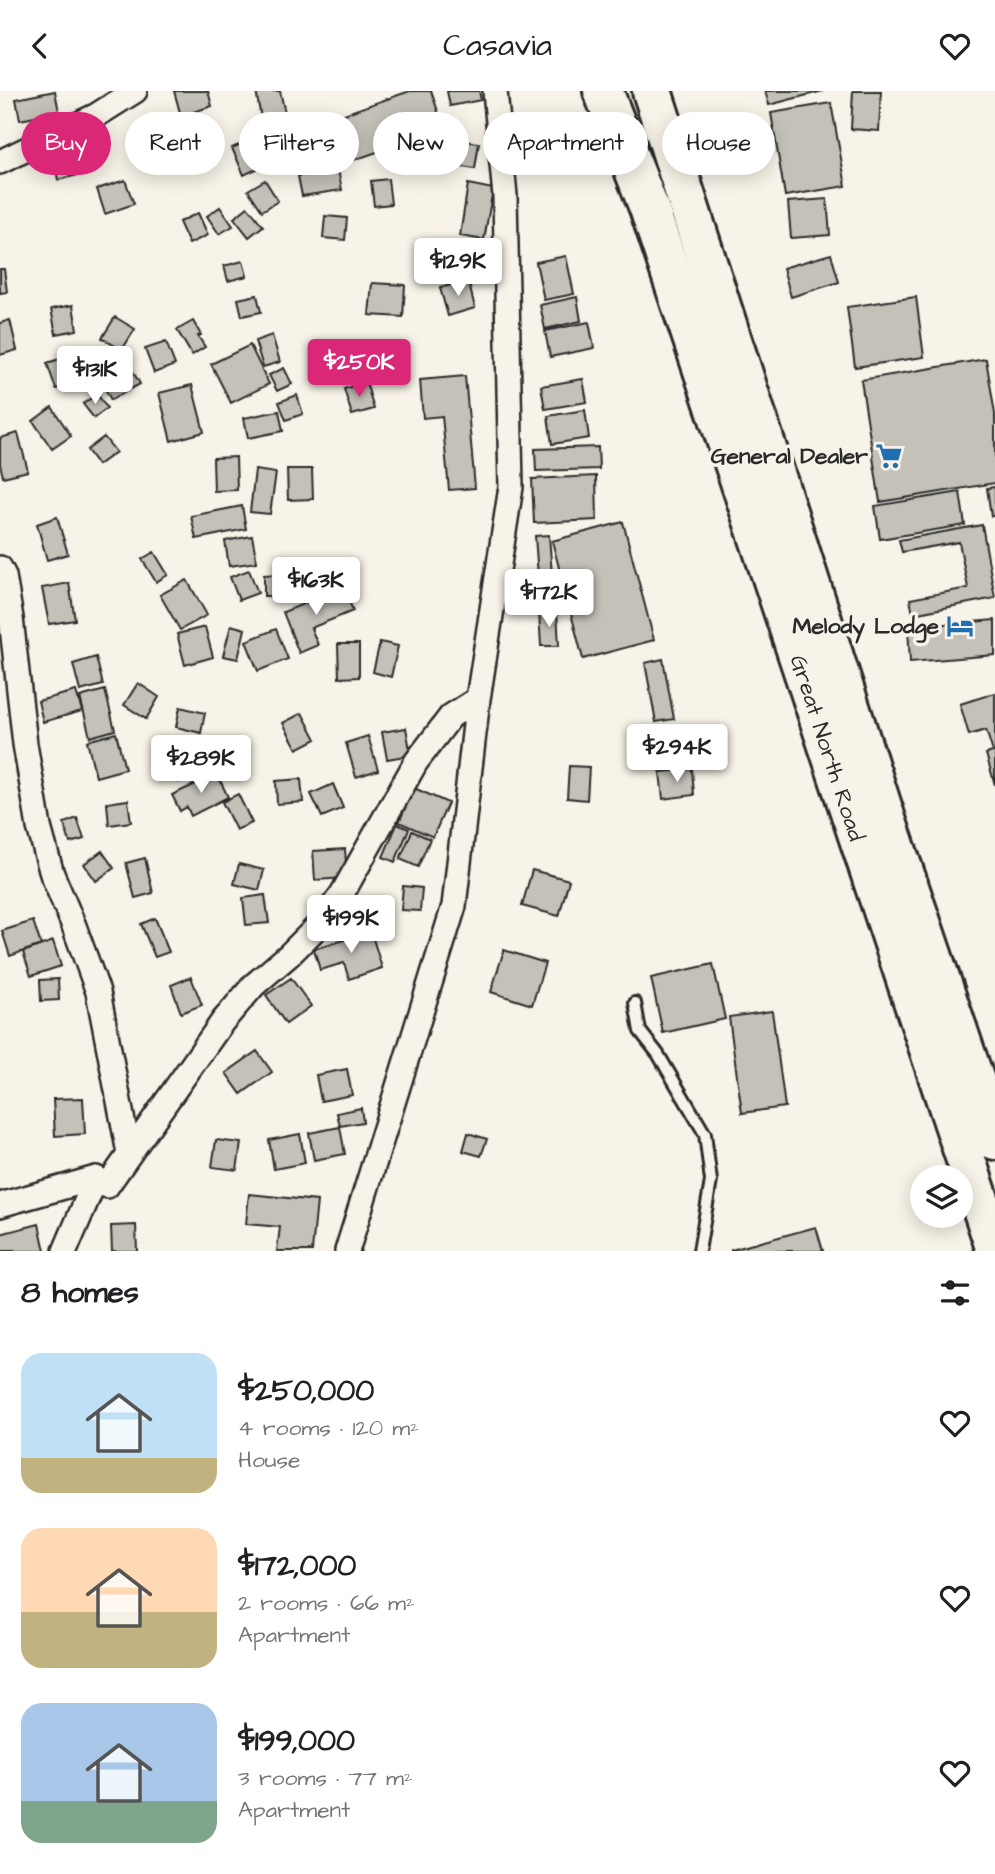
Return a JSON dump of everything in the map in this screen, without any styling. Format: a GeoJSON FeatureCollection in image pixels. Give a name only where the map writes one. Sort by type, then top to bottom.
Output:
{"type":"FeatureCollection","features":[{"type":"Feature","properties":{"kind":"highway","name":"Great North Road"},"geometry":{"type":"LineString","coordinates":[[603,91],[649,208],[995,1247]]}},
{"type":"Feature","properties":{"kind":"highway","name":"Great North Road"},"geometry":{"type":"LineString","coordinates":[[652,91],[887,822],[995,1140]]}},
{"type":"Feature","properties":{"kind":"street"},"geometry":{"type":"LineString","coordinates":[[0,162],[97,115],[135,91]]}},
{"type":"Feature","properties":{"kind":"street"},"geometry":{"type":"LineString","coordinates":[[347,1251],[454,906],[478,699],[511,487],[505,196],[495,91]]}},
{"type":"Feature","properties":{"kind":"street"},"geometry":{"type":"LineString","coordinates":[[0,568],[4,576],[11,618],[25,744],[39,827],[52,874],[98,992],[130,1153]]}},
{"type":"Feature","properties":{"kind":"street"},"geometry":{"type":"LineString","coordinates":[[96,1178],[107,1186],[223,1021],[254,985],[320,924],[342,894],[416,762],[451,716],[478,699]]}},
{"type":"Feature","properties":{"kind":"street"},"geometry":{"type":"LineString","coordinates":[[0,1205],[96,1178]]}},
{"type":"Feature","properties":{"kind":"street"},"geometry":{"type":"LineString","coordinates":[[65,1251],[96,1178]]}},
{"type":"Feature","properties":{"kind":"lane"},"geometry":{"type":"LineString","coordinates":[[635,1003],[640,1031],[658,1054],[705,1134],[711,1181],[699,1251]]}},
{"type":"Feature","properties":{"kind":"building"},"geometry":{"type":"Polygon","coordinates":[[[55,91],[59,112],[21,112],[20,120],[16,99],[55,91]]]}},
{"type":"Feature","properties":{"kind":"building"},"geometry":{"type":"Polygon","coordinates":[[[174,91],[208,91],[212,106],[193,112],[180,112],[174,91]]]}},
{"type":"Feature","properties":{"kind":"building"},"geometry":{"type":"Polygon","coordinates":[[[256,91],[280,91],[285,112],[260,112],[256,91]]]}},
{"type":"Feature","properties":{"kind":"building"},"geometry":{"type":"Polygon","coordinates":[[[410,91],[431,91],[438,112],[373,112],[373,153],[359,158],[359,112],[350,112],[410,91]]]}},
{"type":"Feature","properties":{"kind":"building"},"geometry":{"type":"Polygon","coordinates":[[[447,91],[479,91],[481,100],[450,106],[447,91]]]}},
{"type":"Feature","properties":{"kind":"building"},"geometry":{"type":"Polygon","coordinates":[[[765,91],[823,91],[769,105],[765,91]]]}},
{"type":"Feature","properties":{"kind":"building"},"geometry":{"type":"Polygon","coordinates":[[[853,91],[881,91],[879,131],[851,129],[853,91]]]}},
{"type":"Feature","properties":{"kind":"building"},"geometry":{"type":"Polygon","coordinates":[[[831,103],[846,186],[785,196],[775,137],[775,112],[831,103]]]}},
{"type":"Feature","properties":{"kind":"building"},"geometry":{"type":"Polygon","coordinates":[[[469,142],[479,143],[475,169],[469,168],[469,142]]]}},
{"type":"Feature","properties":{"kind":"building"},"geometry":{"type":"Polygon","coordinates":[[[239,145],[239,164],[232,148],[239,145]]]}},
{"type":"Feature","properties":{"kind":"building"},"geometry":{"type":"Polygon","coordinates":[[[57,175],[78,175],[58,180],[57,175]]]}},
{"type":"Feature","properties":{"kind":"building"},"geometry":{"type":"Polygon","coordinates":[[[339,175],[342,190],[302,196],[298,176],[339,175]]]}},
{"type":"Feature","properties":{"kind":"building"},"geometry":{"type":"Polygon","coordinates":[[[388,179],[391,204],[374,206],[371,181],[388,179]]]}},
{"type":"Feature","properties":{"kind":"building"},"geometry":{"type":"Polygon","coordinates":[[[125,180],[134,204],[105,214],[97,189],[125,180]]]}},
{"type":"Feature","properties":{"kind":"building"},"geometry":{"type":"Polygon","coordinates":[[[265,180],[278,201],[262,211],[248,190],[265,180]]]}},
{"type":"Feature","properties":{"kind":"building"},"geometry":{"type":"Polygon","coordinates":[[[468,184],[493,189],[484,240],[460,236],[468,184]]]}},
{"type":"Feature","properties":{"kind":"building"},"geometry":{"type":"Polygon","coordinates":[[[827,199],[830,235],[791,238],[788,202],[827,199]]]}},
{"type":"Feature","properties":{"kind":"building"},"geometry":{"type":"Polygon","coordinates":[[[220,207],[233,226],[219,234],[207,216],[220,207]]]}},
{"type":"Feature","properties":{"kind":"building"},"geometry":{"type":"Polygon","coordinates":[[[248,207],[263,226],[249,237],[234,218],[248,207]]]}},
{"type":"Feature","properties":{"kind":"building"},"geometry":{"type":"Polygon","coordinates":[[[198,213],[208,235],[189,244],[179,222],[198,213]]]}},
{"type":"Feature","properties":{"kind":"building"},"geometry":{"type":"Polygon","coordinates":[[[325,216],[347,218],[345,240],[323,238],[325,216]]]}},
{"type":"Feature","properties":{"kind":"building"},"geometry":{"type":"Polygon","coordinates":[[[463,242],[489,246],[484,277],[458,274],[463,242]]]}},
{"type":"Feature","properties":{"kind":"building"},"geometry":{"type":"Polygon","coordinates":[[[831,254],[839,282],[791,297],[783,268],[831,254]]]}},
{"type":"Feature","properties":{"kind":"building"},"geometry":{"type":"Polygon","coordinates":[[[566,256],[574,294],[544,300],[536,262],[566,256]]]}},
{"type":"Feature","properties":{"kind":"building"},"geometry":{"type":"Polygon","coordinates":[[[243,261],[247,276],[228,281],[224,266],[243,261]]]}},
{"type":"Feature","properties":{"kind":"building"},"geometry":{"type":"Polygon","coordinates":[[[0,269],[4,269],[7,292],[0,293],[0,269]]]}},
{"type":"Feature","properties":{"kind":"building"},"geometry":{"type":"Polygon","coordinates":[[[468,280],[475,308],[448,316],[440,288],[468,280]]]}},
{"type":"Feature","properties":{"kind":"building"},"geometry":{"type":"Polygon","coordinates":[[[372,283],[405,285],[403,317],[369,315],[372,283]]]}},
{"type":"Feature","properties":{"kind":"building"},"geometry":{"type":"Polygon","coordinates":[[[257,295],[261,312],[242,316],[238,299],[257,295]]]}},
{"type":"Feature","properties":{"kind":"building"},"geometry":{"type":"Polygon","coordinates":[[[577,297],[581,321],[545,329],[540,305],[577,297]]]}},
{"type":"Feature","properties":{"kind":"building"},"geometry":{"type":"Polygon","coordinates":[[[916,297],[924,357],[855,367],[847,307],[916,297]]]}},
{"type":"Feature","properties":{"kind":"building"},"geometry":{"type":"Polygon","coordinates":[[[73,305],[77,330],[56,334],[51,309],[73,305]]]}},
{"type":"Feature","properties":{"kind":"building"},"geometry":{"type":"Polygon","coordinates":[[[115,317],[135,329],[122,350],[102,338],[115,317]]]}},
{"type":"Feature","properties":{"kind":"building"},"geometry":{"type":"Polygon","coordinates":[[[10,320],[17,350],[0,355],[0,323],[10,320]]]}},
{"type":"Feature","properties":{"kind":"building"},"geometry":{"type":"Polygon","coordinates":[[[193,321],[205,347],[192,355],[177,330],[193,321]]]}},
{"type":"Feature","properties":{"kind":"building"},"geometry":{"type":"Polygon","coordinates":[[[589,322],[594,348],[550,357],[545,331],[589,322]]]}},
{"type":"Feature","properties":{"kind":"building"},"geometry":{"type":"Polygon","coordinates":[[[272,335],[280,362],[263,367],[255,341],[272,335]]]}},
{"type":"Feature","properties":{"kind":"building"},"geometry":{"type":"Polygon","coordinates":[[[166,342],[175,365],[154,373],[145,349],[166,342]]]}},
{"type":"Feature","properties":{"kind":"building"},"geometry":{"type":"Polygon","coordinates":[[[250,345],[269,384],[231,403],[211,364],[250,345]]]}},
{"type":"Feature","properties":{"kind":"building"},"geometry":{"type":"Polygon","coordinates":[[[91,349],[99,375],[56,389],[47,363],[91,349]]]}},
{"type":"Feature","properties":{"kind":"building"},"geometry":{"type":"Polygon","coordinates":[[[986,359],[995,414],[995,483],[880,502],[861,380],[986,359]]]}},
{"type":"Feature","properties":{"kind":"building"},"geometry":{"type":"Polygon","coordinates":[[[128,363],[140,384],[111,400],[100,379],[128,363]]]}},
{"type":"Feature","properties":{"kind":"building"},"geometry":{"type":"Polygon","coordinates":[[[284,368],[292,384],[277,391],[269,375],[284,368]]]}},
{"type":"Feature","properties":{"kind":"building"},"geometry":{"type":"Polygon","coordinates":[[[465,376],[475,488],[449,490],[442,416],[423,418],[420,380],[465,376]]]}},
{"type":"Feature","properties":{"kind":"building"},"geometry":{"type":"Polygon","coordinates":[[[583,379],[587,402],[545,409],[541,386],[583,379]]]}},
{"type":"Feature","properties":{"kind":"building"},"geometry":{"type":"Polygon","coordinates":[[[366,382],[374,409],[352,415],[344,389],[366,382]]]}},
{"type":"Feature","properties":{"kind":"building"},"geometry":{"type":"Polygon","coordinates":[[[192,385],[204,432],[171,441],[159,393],[192,385]]]}},
{"type":"Feature","properties":{"kind":"building"},"geometry":{"type":"Polygon","coordinates":[[[97,394],[107,408],[94,418],[83,404],[97,394]]]}},
{"type":"Feature","properties":{"kind":"building"},"geometry":{"type":"Polygon","coordinates":[[[297,395],[303,414],[286,420],[279,402],[297,395]]]}},
{"type":"Feature","properties":{"kind":"building"},"geometry":{"type":"Polygon","coordinates":[[[52,407],[71,436],[52,449],[33,421],[52,407]]]}},
{"type":"Feature","properties":{"kind":"building"},"geometry":{"type":"Polygon","coordinates":[[[585,410],[589,438],[552,444],[548,416],[585,410]]]}},
{"type":"Feature","properties":{"kind":"building"},"geometry":{"type":"Polygon","coordinates":[[[279,411],[283,431],[248,438],[244,418],[279,411]]]}},
{"type":"Feature","properties":{"kind":"building"},"geometry":{"type":"Polygon","coordinates":[[[18,433],[28,471],[3,477],[0,438],[18,433]]]}},
{"type":"Feature","properties":{"kind":"building"},"geometry":{"type":"Polygon","coordinates":[[[104,437],[116,452],[98,465],[87,450],[104,437]]]}},
{"type":"Feature","properties":{"kind":"building"},"geometry":{"type":"Polygon","coordinates":[[[598,447],[599,469],[536,471],[535,449],[598,447]]]}},
{"type":"Feature","properties":{"kind":"building"},"geometry":{"type":"Polygon","coordinates":[[[236,457],[237,490],[214,491],[213,458],[236,457]]]}},
{"type":"Feature","properties":{"kind":"building"},"geometry":{"type":"Polygon","coordinates":[[[287,469],[312,469],[313,499],[288,500],[287,469]]]}},
{"type":"Feature","properties":{"kind":"building"},"geometry":{"type":"Polygon","coordinates":[[[255,470],[276,473],[270,514],[250,512],[255,470]]]}},
{"type":"Feature","properties":{"kind":"building"},"geometry":{"type":"Polygon","coordinates":[[[596,476],[597,520],[534,523],[532,479],[596,476]]]}},
{"type":"Feature","properties":{"kind":"building"},"geometry":{"type":"Polygon","coordinates":[[[995,487],[995,516],[991,516],[987,488],[995,487]]]}},
{"type":"Feature","properties":{"kind":"building"},"geometry":{"type":"Polygon","coordinates":[[[960,492],[965,525],[880,539],[875,506],[960,492]]]}},
{"type":"Feature","properties":{"kind":"building"},"geometry":{"type":"Polygon","coordinates":[[[242,506],[246,529],[196,539],[191,516],[242,506]]]}},
{"type":"Feature","properties":{"kind":"building"},"geometry":{"type":"Polygon","coordinates":[[[57,517],[68,554],[47,560],[37,524],[57,517]]]}},
{"type":"Feature","properties":{"kind":"building"},"geometry":{"type":"Polygon","coordinates":[[[623,522],[654,640],[583,659],[552,541],[623,522]]]}},
{"type":"Feature","properties":{"kind":"building"},"geometry":{"type":"Polygon","coordinates":[[[982,525],[995,598],[913,614],[910,599],[968,588],[959,542],[902,552],[899,540],[982,525]]]}},
{"type":"Feature","properties":{"kind":"building"},"geometry":{"type":"Polygon","coordinates":[[[549,535],[552,575],[538,576],[535,536],[549,535]]]}},
{"type":"Feature","properties":{"kind":"building"},"geometry":{"type":"Polygon","coordinates":[[[252,536],[257,562],[229,566],[225,541],[252,536]]]}},
{"type":"Feature","properties":{"kind":"building"},"geometry":{"type":"Polygon","coordinates":[[[154,552],[168,575],[156,582],[142,559],[154,552]]]}},
{"type":"Feature","properties":{"kind":"building"},"geometry":{"type":"Polygon","coordinates":[[[249,570],[258,593],[239,600],[230,577],[249,570]]]}},
{"type":"Feature","properties":{"kind":"building"},"geometry":{"type":"Polygon","coordinates":[[[278,574],[279,596],[264,596],[264,575],[278,574]]]}},
{"type":"Feature","properties":{"kind":"building"},"geometry":{"type":"Polygon","coordinates":[[[187,580],[207,615],[180,630],[160,595],[187,580]]]}},
{"type":"Feature","properties":{"kind":"building"},"geometry":{"type":"Polygon","coordinates":[[[557,582],[559,602],[538,604],[536,584],[557,582]]]}},
{"type":"Feature","properties":{"kind":"building"},"geometry":{"type":"Polygon","coordinates":[[[69,583],[75,620],[49,624],[42,588],[69,583]]]}},
{"type":"Feature","properties":{"kind":"building"},"geometry":{"type":"Polygon","coordinates":[[[344,588],[353,611],[311,628],[318,645],[299,653],[283,612],[344,588]]]}},
{"type":"Feature","properties":{"kind":"building"},"geometry":{"type":"Polygon","coordinates":[[[539,611],[557,611],[559,646],[541,646],[539,611]]]}},
{"type":"Feature","properties":{"kind":"building"},"geometry":{"type":"Polygon","coordinates":[[[995,620],[995,655],[910,662],[908,627],[995,620]]]}},
{"type":"Feature","properties":{"kind":"building"},"geometry":{"type":"Polygon","coordinates":[[[231,625],[245,629],[238,659],[223,656],[231,625]]]}},
{"type":"Feature","properties":{"kind":"building"},"geometry":{"type":"Polygon","coordinates":[[[205,627],[213,657],[185,665],[177,634],[205,627]]]}},
{"type":"Feature","properties":{"kind":"building"},"geometry":{"type":"Polygon","coordinates":[[[276,629],[288,659],[258,671],[246,641],[276,629]]]}},
{"type":"Feature","properties":{"kind":"building"},"geometry":{"type":"Polygon","coordinates":[[[380,642],[398,646],[391,677],[373,672],[380,642]]]}},
{"type":"Feature","properties":{"kind":"building"},"geometry":{"type":"Polygon","coordinates":[[[338,644],[359,644],[359,677],[339,678],[338,644]]]}},
{"type":"Feature","properties":{"kind":"building"},"geometry":{"type":"Polygon","coordinates":[[[96,657],[103,685],[80,691],[73,664],[96,657]]]}},
{"type":"Feature","properties":{"kind":"building"},"geometry":{"type":"Polygon","coordinates":[[[663,659],[674,719],[656,722],[645,663],[663,659]]]}},
{"type":"Feature","properties":{"kind":"building"},"geometry":{"type":"Polygon","coordinates":[[[138,683],[159,697],[146,719],[124,705],[138,683]]]}},
{"type":"Feature","properties":{"kind":"building"},"geometry":{"type":"Polygon","coordinates":[[[105,690],[115,730],[90,737],[80,697],[105,690]]]}},
{"type":"Feature","properties":{"kind":"building"},"geometry":{"type":"Polygon","coordinates":[[[76,691],[82,711],[43,722],[38,701],[76,691]]]}},
{"type":"Feature","properties":{"kind":"building"},"geometry":{"type":"Polygon","coordinates":[[[995,693],[995,785],[986,754],[993,752],[986,730],[969,735],[960,704],[995,693]]]}},
{"type":"Feature","properties":{"kind":"building"},"geometry":{"type":"Polygon","coordinates":[[[180,707],[205,713],[201,733],[176,727],[180,707]]]}},
{"type":"Feature","properties":{"kind":"building"},"geometry":{"type":"Polygon","coordinates":[[[302,713],[316,739],[297,749],[283,723],[302,713]]]}},
{"type":"Feature","properties":{"kind":"building"},"geometry":{"type":"Polygon","coordinates":[[[406,728],[411,755],[387,759],[382,732],[406,728]]]}},
{"type":"Feature","properties":{"kind":"building"},"geometry":{"type":"Polygon","coordinates":[[[116,733],[125,769],[96,777],[87,741],[116,733]]]}},
{"type":"Feature","properties":{"kind":"building"},"geometry":{"type":"Polygon","coordinates":[[[368,736],[378,770],[356,777],[346,743],[368,736]]]}},
{"type":"Feature","properties":{"kind":"building"},"geometry":{"type":"Polygon","coordinates":[[[192,756],[194,780],[176,782],[175,757],[192,756]]]}},
{"type":"Feature","properties":{"kind":"building"},"geometry":{"type":"Polygon","coordinates":[[[569,766],[589,767],[587,800],[567,798],[569,766]]]}},
{"type":"Feature","properties":{"kind":"building"},"geometry":{"type":"Polygon","coordinates":[[[692,769],[694,795],[663,799],[660,772],[692,769]]]}},
{"type":"Feature","properties":{"kind":"building"},"geometry":{"type":"Polygon","coordinates":[[[217,774],[228,797],[191,816],[187,807],[180,811],[172,795],[217,774]]]}},
{"type":"Feature","properties":{"kind":"building"},"geometry":{"type":"Polygon","coordinates":[[[301,779],[303,802],[277,804],[276,781],[301,779]]]}},
{"type":"Feature","properties":{"kind":"building"},"geometry":{"type":"Polygon","coordinates":[[[333,784],[343,808],[322,817],[311,794],[333,784]]]}},
{"type":"Feature","properties":{"kind":"building"},"geometry":{"type":"Polygon","coordinates":[[[414,788],[448,803],[433,837],[399,822],[414,788]]]}},
{"type":"Feature","properties":{"kind":"building"},"geometry":{"type":"Polygon","coordinates":[[[238,794],[252,823],[236,830],[222,802],[238,794]]]}},
{"type":"Feature","properties":{"kind":"building"},"geometry":{"type":"Polygon","coordinates":[[[128,800],[131,822],[109,825],[107,803],[128,800]]]}},
{"type":"Feature","properties":{"kind":"building"},"geometry":{"type":"Polygon","coordinates":[[[77,818],[84,839],[70,843],[64,823],[77,818]]]}},
{"type":"Feature","properties":{"kind":"building"},"geometry":{"type":"Polygon","coordinates":[[[397,824],[409,829],[395,862],[383,857],[397,824]]]}},
{"type":"Feature","properties":{"kind":"building"},"geometry":{"type":"Polygon","coordinates":[[[412,831],[430,839],[418,867],[400,859],[412,831]]]}},
{"type":"Feature","properties":{"kind":"building"},"geometry":{"type":"Polygon","coordinates":[[[345,849],[347,878],[315,880],[313,851],[345,849]]]}},
{"type":"Feature","properties":{"kind":"building"},"geometry":{"type":"Polygon","coordinates":[[[102,851],[114,868],[96,881],[84,864],[102,851]]]}},
{"type":"Feature","properties":{"kind":"building"},"geometry":{"type":"Polygon","coordinates":[[[145,858],[153,893],[135,898],[126,863],[145,858]]]}},
{"type":"Feature","properties":{"kind":"building"},"geometry":{"type":"Polygon","coordinates":[[[239,864],[264,870],[259,890],[234,884],[239,864]]]}},
{"type":"Feature","properties":{"kind":"building"},"geometry":{"type":"Polygon","coordinates":[[[532,870],[569,880],[559,916],[522,906],[532,870]]]}},
{"type":"Feature","properties":{"kind":"building"},"geometry":{"type":"Polygon","coordinates":[[[403,886],[422,888],[420,911],[401,910],[403,886]]]}},
{"type":"Feature","properties":{"kind":"building"},"geometry":{"type":"Polygon","coordinates":[[[265,895],[269,923],[246,925],[243,898],[265,895]]]}},
{"type":"Feature","properties":{"kind":"building"},"geometry":{"type":"Polygon","coordinates":[[[155,918],[169,952],[155,957],[141,924],[155,918]]]}},
{"type":"Feature","properties":{"kind":"building"},"geometry":{"type":"Polygon","coordinates":[[[33,921],[41,945],[10,956],[2,931],[33,921]]]}},
{"type":"Feature","properties":{"kind":"building"},"geometry":{"type":"Polygon","coordinates":[[[371,932],[382,968],[349,979],[344,963],[320,970],[314,949],[371,932]]]}},
{"type":"Feature","properties":{"kind":"building"},"geometry":{"type":"Polygon","coordinates":[[[53,941],[61,966],[31,976],[23,952],[53,941]]]}},
{"type":"Feature","properties":{"kind":"building"},"geometry":{"type":"Polygon","coordinates":[[[504,950],[545,963],[532,1005],[491,992],[504,950]]]}},
{"type":"Feature","properties":{"kind":"building"},"geometry":{"type":"Polygon","coordinates":[[[713,964],[725,1019],[663,1033],[651,978],[713,964]]]}},
{"type":"Feature","properties":{"kind":"building"},"geometry":{"type":"Polygon","coordinates":[[[191,977],[202,1005],[181,1013],[171,985],[191,977]]]}},
{"type":"Feature","properties":{"kind":"building"},"geometry":{"type":"Polygon","coordinates":[[[291,978],[311,1006],[286,1024],[266,995],[291,978]]]}},
{"type":"Feature","properties":{"kind":"building"},"geometry":{"type":"Polygon","coordinates":[[[58,979],[59,1000],[41,1001],[40,980],[58,979]]]}},
{"type":"Feature","properties":{"kind":"building"},"geometry":{"type":"Polygon","coordinates":[[[772,1011],[785,1107],[742,1113],[729,1017],[772,1011]]]}},
{"type":"Feature","properties":{"kind":"building"},"geometry":{"type":"Polygon","coordinates":[[[257,1051],[272,1072],[241,1094],[226,1073],[257,1051]]]}},
{"type":"Feature","properties":{"kind":"building"},"geometry":{"type":"Polygon","coordinates":[[[347,1069],[352,1095],[321,1101],[316,1075],[347,1069]]]}},
{"type":"Feature","properties":{"kind":"building"},"geometry":{"type":"Polygon","coordinates":[[[83,1098],[85,1134],[55,1136],[53,1099],[83,1098]]]}},
{"type":"Feature","properties":{"kind":"building"},"geometry":{"type":"Polygon","coordinates":[[[361,1108],[363,1122],[340,1126],[337,1113],[361,1108]]]}},
{"type":"Feature","properties":{"kind":"building"},"geometry":{"type":"Polygon","coordinates":[[[340,1127],[345,1154],[314,1160],[309,1133],[340,1127]]]}},
{"type":"Feature","properties":{"kind":"building"},"geometry":{"type":"Polygon","coordinates":[[[468,1133],[487,1139],[481,1156],[463,1151],[468,1133]]]}},
{"type":"Feature","properties":{"kind":"building"},"geometry":{"type":"Polygon","coordinates":[[[300,1134],[305,1163],[274,1169],[269,1140],[300,1134]]]}},
{"type":"Feature","properties":{"kind":"building"},"geometry":{"type":"Polygon","coordinates":[[[216,1140],[241,1143],[237,1170],[212,1167],[216,1140]]]}},
{"type":"Feature","properties":{"kind":"building"},"geometry":{"type":"Polygon","coordinates":[[[249,1194],[317,1201],[312,1251],[277,1251],[280,1227],[246,1224],[249,1194]]]}},
{"type":"Feature","properties":{"kind":"building"},"geometry":{"type":"Polygon","coordinates":[[[39,1224],[45,1251],[1,1251],[0,1234],[39,1224]]]}},
{"type":"Feature","properties":{"kind":"building"},"geometry":{"type":"Polygon","coordinates":[[[136,1225],[137,1251],[112,1251],[111,1226],[136,1225]]]}},
{"type":"Feature","properties":{"kind":"building"},"geometry":{"type":"Polygon","coordinates":[[[816,1227],[823,1251],[731,1251],[731,1250],[816,1227]]]}},
{"type":"Feature","properties":{"kind":"place","name":"General Dealer"},"geometry":{"type":"Point","coordinates":[889,456]}},
{"type":"Feature","properties":{"kind":"place","name":"Melody Lodge"},"geometry":{"type":"Point","coordinates":[960,626]}}]}
